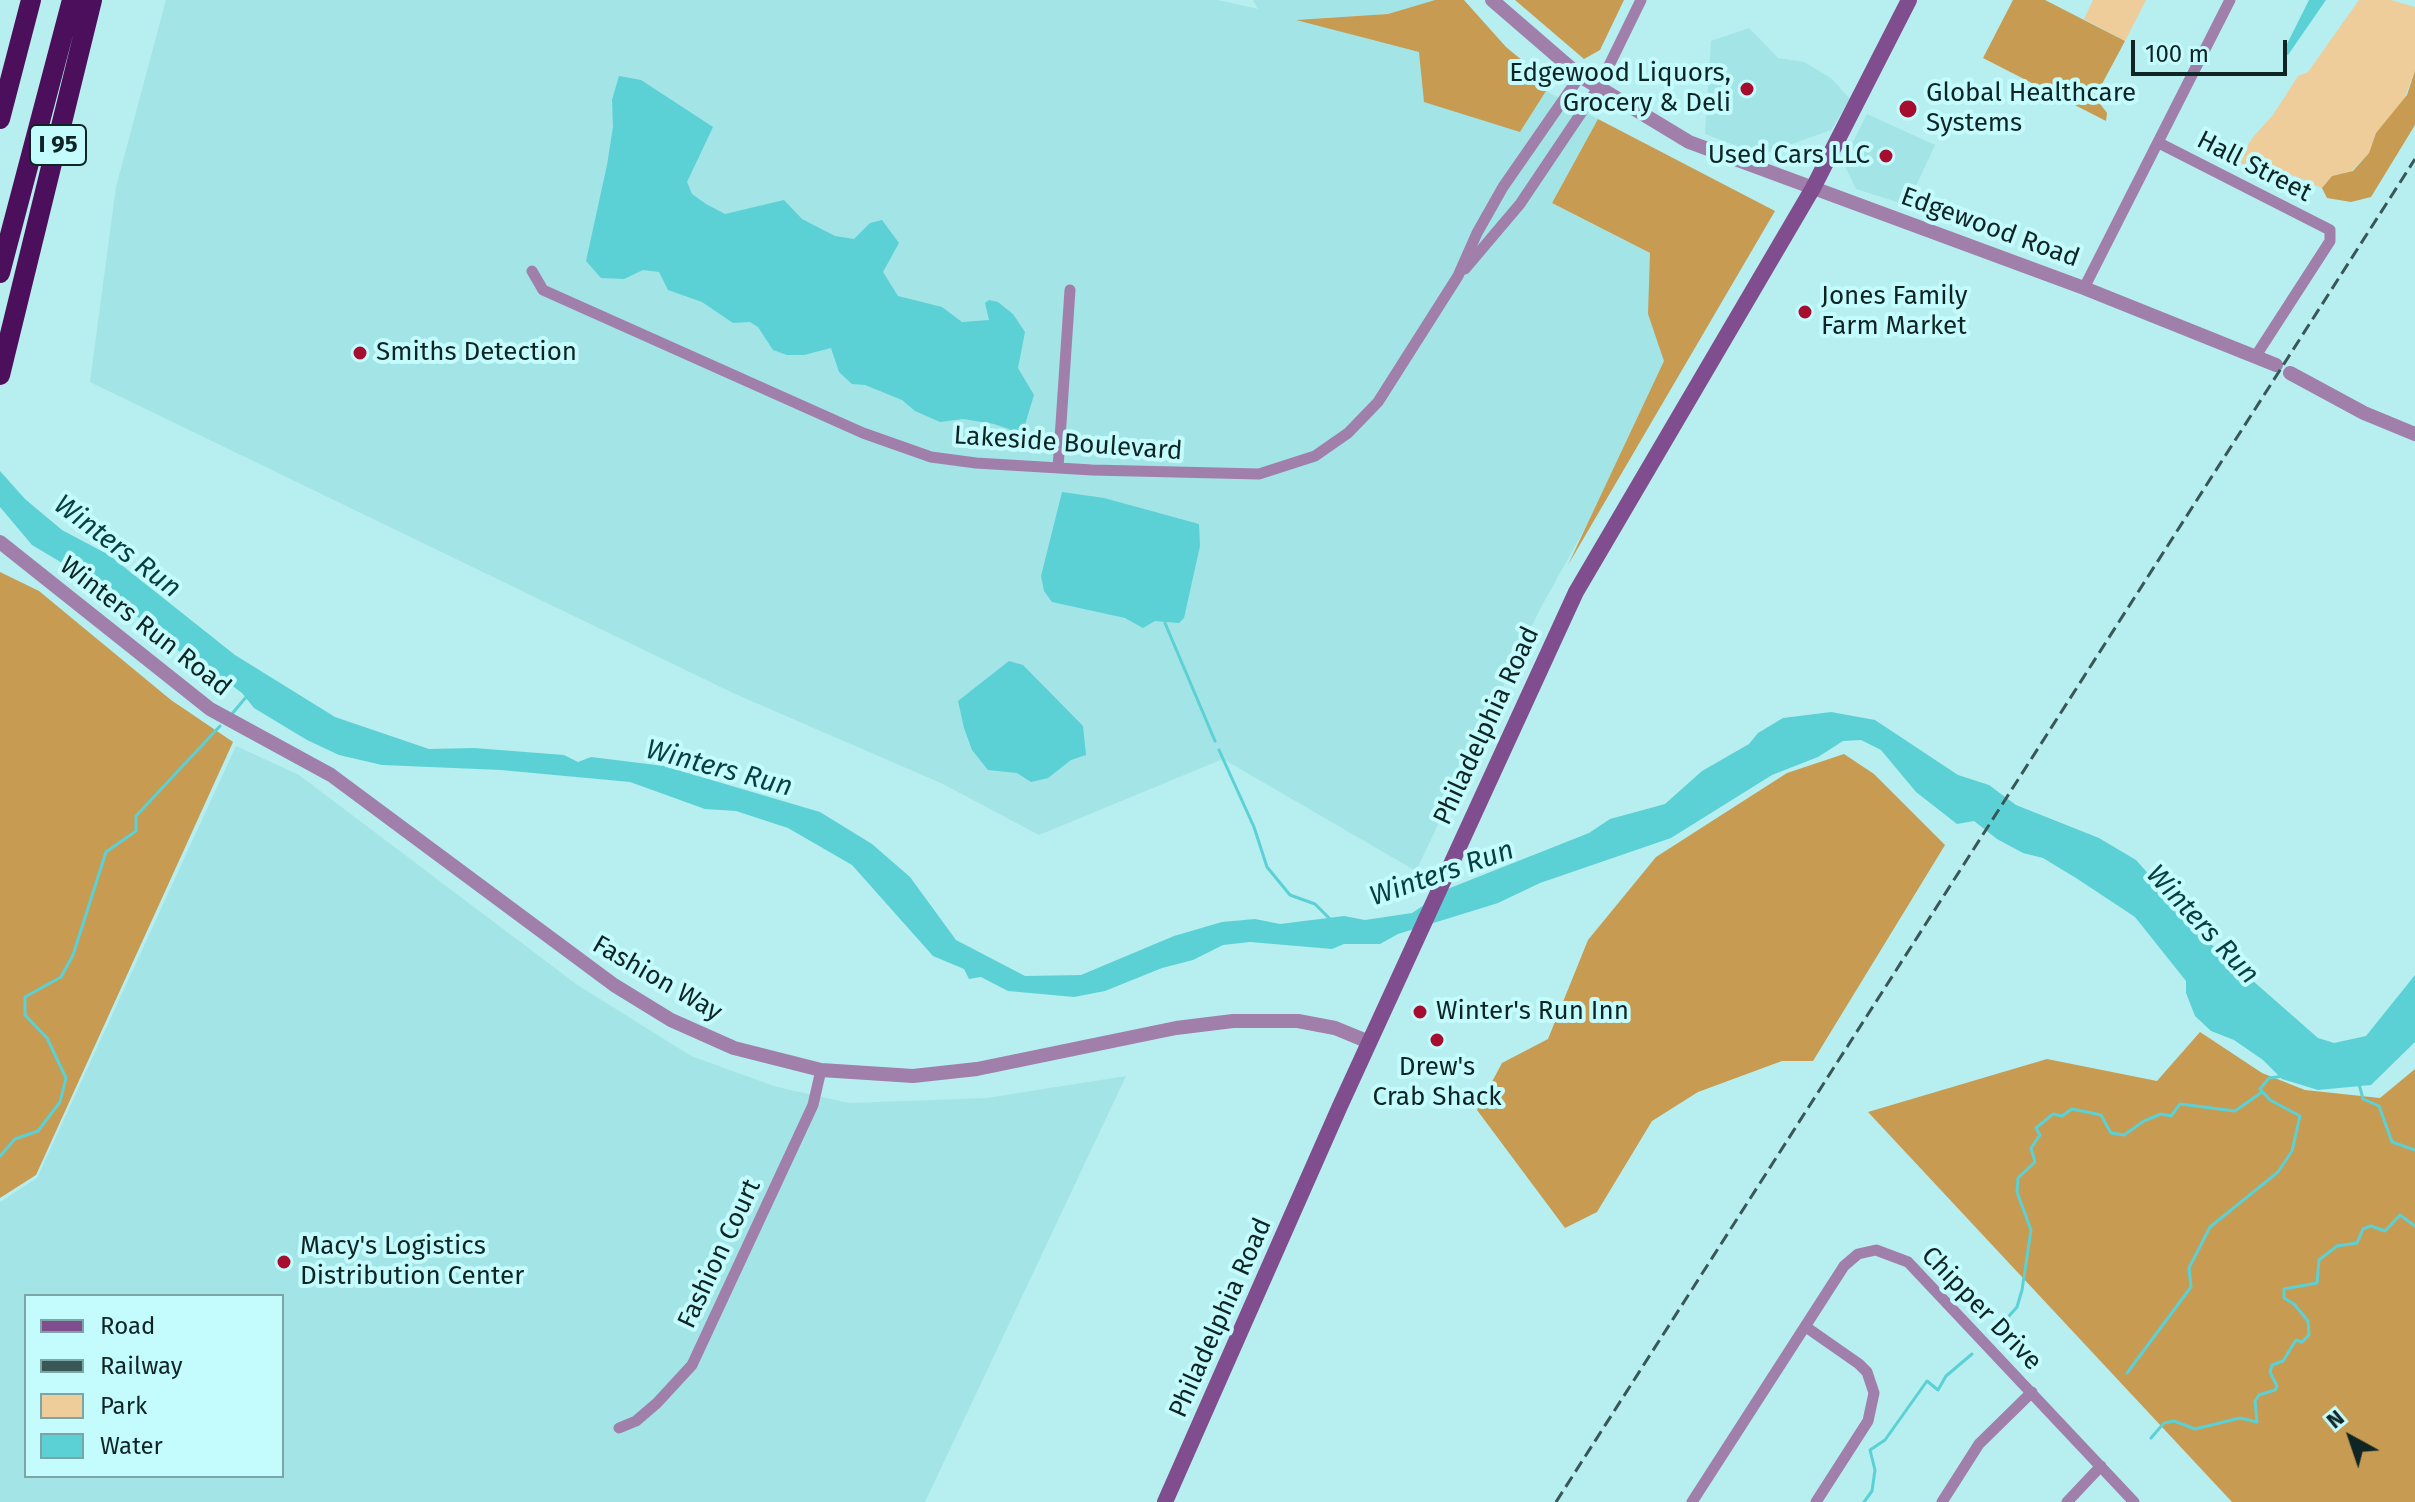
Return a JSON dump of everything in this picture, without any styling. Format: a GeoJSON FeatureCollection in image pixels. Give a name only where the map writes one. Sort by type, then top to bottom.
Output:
{"type":"FeatureCollection","features":[{"type":"Feature","properties":{"kind":"highway","name":"I 95"},"geometry":{"type":"LineString","coordinates":[[0,119],[31,0]]}},
{"type":"Feature","properties":{"kind":"highway"},"geometry":{"type":"LineString","coordinates":[[0,273],[72,0]]}},
{"type":"Feature","properties":{"kind":"highway","name":"I 95"},"geometry":{"type":"LineString","coordinates":[[0,375],[92,0]]}},
{"type":"Feature","properties":{"kind":"main road","name":"Philadelphia Road"},"geometry":{"type":"LineString","coordinates":[[1165,1502],[1369,1042],[1576,592],[1813,188],[1909,0]]}},
{"type":"Feature","properties":{"kind":"street","name":"Edgewood Road"},"geometry":{"type":"LineString","coordinates":[[1492,0],[1580,76],[1689,142],[2084,288],[2257,354],[2276,365]]}},
{"type":"Feature","properties":{"kind":"street","name":"Lakeside Boulevard"},"geometry":{"type":"LineString","coordinates":[[1458,276],[1491,242],[1520,204],[1598,88],[1641,0]]}},
{"type":"Feature","properties":{"kind":"street"},"geometry":{"type":"LineString","coordinates":[[2084,288],[2230,0]]}},
{"type":"Feature","properties":{"kind":"street","name":"Lakeside Boulevard"},"geometry":{"type":"LineString","coordinates":[[532,271],[543,290],[900,447],[956,461],[1058,468],[1237,475],[1271,471],[1307,460],[1348,433],[1378,402],[1458,276],[1477,233],[1503,187],[1580,76]]}},
{"type":"Feature","properties":{"kind":"street","name":"Hall Street"},"geometry":{"type":"LineString","coordinates":[[2159,143],[2330,230],[2330,241],[2257,354]]}},
{"type":"Feature","properties":{"kind":"street"},"geometry":{"type":"LineString","coordinates":[[1058,468],[1070,290]]}},
{"type":"Feature","properties":{"kind":"street"},"geometry":{"type":"LineString","coordinates":[[2290,373],[2364,413],[2415,434]]}},
{"type":"Feature","properties":{"kind":"street","name":"Winters Run Road"},"geometry":{"type":"LineString","coordinates":[[0,542],[191,696],[231,723],[266,741]]}},
{"type":"Feature","properties":{"kind":"street","name":"Fashion Way"},"geometry":{"type":"LineString","coordinates":[[266,741],[348,787],[558,947],[651,1009],[734,1048],[821,1070],[895,1076],[942,1073],[1176,1028],[1233,1021],[1298,1021],[1335,1028],[1369,1042]]}},
{"type":"Feature","properties":{"kind":"street","name":"Fashion Court"},"geometry":{"type":"LineString","coordinates":[[619,1428],[646,1412],[692,1365],[813,1105],[821,1070]]}},
{"type":"Feature","properties":{"kind":"street","name":"Chipper Drive"},"geometry":{"type":"LineString","coordinates":[[1692,1502],[1844,1266],[1866,1251],[1887,1252],[1908,1262],[2134,1502]]}},
{"type":"Feature","properties":{"kind":"street"},"geometry":{"type":"LineString","coordinates":[[1806,1327],[1859,1364],[1867,1372],[1874,1393],[1868,1421],[1816,1502]]}},
{"type":"Feature","properties":{"kind":"street"},"geometry":{"type":"LineString","coordinates":[[1942,1502],[1979,1444],[2032,1392]]}},
{"type":"Feature","properties":{"kind":"street"},"geometry":{"type":"LineString","coordinates":[[2067,1502],[2101,1466]]}},
{"type":"Feature","properties":{"kind":"shaded area"},"geometry":{"type":"Polygon","coordinates":[[[166,0],[1218,0],[1258,9],[1253,0],[1435,0],[1388,14],[1299,20],[1419,52],[1520,132],[1546,91],[1598,119],[1552,203],[1661,259],[1671,374],[1540,609],[1416,871],[1223,759],[1039,835],[943,784],[733,693],[90,382],[116,187],[166,0]]]}},
{"type":"Feature","properties":{"kind":"shaded area"},"geometry":{"type":"Polygon","coordinates":[[[1435,0],[1464,0],[1506,47],[1546,80],[1546,91],[1520,132],[1424,102],[1419,52],[1296,20],[1388,14],[1435,0]]]}},
{"type":"Feature","properties":{"kind":"shaded area"},"geometry":{"type":"Polygon","coordinates":[[[1515,0],[1624,0],[1600,50],[1584,59],[1515,0]]]}},
{"type":"Feature","properties":{"kind":"shaded area"},"geometry":{"type":"Polygon","coordinates":[[[2013,0],[2045,0],[2125,41],[2095,97],[2107,113],[2106,121],[1983,58],[2013,0]]]}},
{"type":"Feature","properties":{"kind":"shaded area"},"geometry":{"type":"Polygon","coordinates":[[[1749,28],[1778,58],[1804,62],[1831,78],[1850,99],[1831,130],[1761,155],[1705,134],[1711,41],[1749,28]]]}},
{"type":"Feature","properties":{"kind":"shaded area"},"geometry":{"type":"Polygon","coordinates":[[[2415,71],[2415,125],[2371,197],[2351,202],[2327,198],[2322,188],[2332,176],[2353,171],[2369,153],[2376,133],[2407,95],[2415,71]]]}},
{"type":"Feature","properties":{"kind":"shaded area"},"geometry":{"type":"Polygon","coordinates":[[[1867,114],[1935,145],[1907,205],[1856,189],[1843,162],[1867,114]]]}},
{"type":"Feature","properties":{"kind":"shaded area"},"geometry":{"type":"Polygon","coordinates":[[[1598,119],[1775,211],[1568,565],[1664,361],[1648,314],[1650,253],[1552,203],[1598,119]]]}},
{"type":"Feature","properties":{"kind":"shaded area"},"geometry":{"type":"Polygon","coordinates":[[[0,572],[39,591],[171,700],[233,742],[36,1175],[0,1198],[0,572]]]}},
{"type":"Feature","properties":{"kind":"shaded area"},"geometry":{"type":"Polygon","coordinates":[[[236,746],[299,775],[576,984],[691,1056],[777,1087],[849,1103],[987,1098],[1126,1076],[925,1502],[0,1502],[0,1202],[37,1178],[236,746]]]}},
{"type":"Feature","properties":{"kind":"shaded area"},"geometry":{"type":"Polygon","coordinates":[[[1844,754],[1874,774],[1945,845],[1813,1061],[1782,1061],[1698,1092],[1652,1121],[1597,1212],[1565,1228],[1477,1110],[1502,1063],[1548,1039],[1588,940],[1656,857],[1787,773],[1844,754]]]}},
{"type":"Feature","properties":{"kind":"shaded area"},"geometry":{"type":"Polygon","coordinates":[[[2200,1032],[2262,1073],[2305,1090],[2380,1098],[2415,1069],[2415,1502],[2232,1502],[1868,1112],[2047,1059],[2157,1081],[2200,1032]]]}},
{"type":"Feature","properties":{"kind":"green space"},"geometry":{"type":"Polygon","coordinates":[[[2093,0],[2146,0],[2125,41],[2084,19],[2093,0]]]}},
{"type":"Feature","properties":{"kind":"green space"},"geometry":{"type":"Polygon","coordinates":[[[2359,0],[2391,0],[2415,7],[2415,71],[2403,102],[2376,133],[2369,153],[2352,171],[2332,176],[2322,188],[2295,176],[2246,169],[2239,160],[2253,137],[2273,115],[2298,76],[2308,72],[2359,0]]]}},
{"type":"Feature","properties":{"kind":"water"},"geometry":{"type":"Polygon","coordinates":[[[2309,0],[2326,0],[2288,55],[2283,52],[2309,0]]]}},
{"type":"Feature","properties":{"kind":"water"},"geometry":{"type":"Polygon","coordinates":[[[619,76],[641,80],[713,127],[687,182],[692,194],[706,204],[725,214],[784,200],[802,219],[835,236],[854,239],[870,223],[882,220],[899,243],[883,272],[898,296],[942,307],[962,322],[989,320],[985,303],[989,300],[998,302],[1013,314],[1025,332],[1018,368],[1034,395],[1024,428],[1013,436],[1009,429],[994,424],[963,419],[940,422],[915,411],[902,400],[865,385],[852,384],[839,372],[831,348],[804,355],[787,355],[773,350],[758,327],[750,322],[733,323],[702,302],[668,290],[659,272],[643,270],[624,279],[601,278],[586,261],[607,165],[613,127],[612,100],[619,76]]]}},
{"type":"Feature","properties":{"kind":"water"},"geometry":{"type":"Polygon","coordinates":[[[0,471],[25,499],[62,530],[109,555],[235,655],[335,717],[429,749],[474,748],[564,755],[578,762],[591,757],[664,766],[820,812],[872,844],[910,877],[956,940],[1025,976],[1081,975],[1174,936],[1222,922],[1255,919],[1280,924],[1344,916],[1365,920],[1412,913],[1450,888],[1589,833],[1610,819],[1665,804],[1702,771],[1749,744],[1758,733],[1783,718],[1831,712],[1875,720],[1958,775],[1989,785],[2016,805],[2099,838],[2136,860],[2212,945],[2318,1038],[2334,1043],[2366,1036],[2415,975],[2415,1042],[2371,1085],[2318,1090],[2282,1079],[2263,1060],[2234,1040],[2211,1031],[2195,1016],[2186,993],[2186,981],[2135,917],[2043,858],[2023,853],[1997,839],[1974,821],[1957,824],[1916,792],[1881,750],[1861,740],[1843,741],[1818,757],[1772,775],[1671,838],[1540,883],[1498,903],[1398,934],[1380,944],[1344,944],[1332,949],[1250,942],[1223,945],[1193,960],[1162,968],[1105,991],[1074,997],[1008,991],[981,977],[969,979],[964,969],[933,956],[852,865],[788,828],[736,811],[705,809],[630,782],[501,770],[382,765],[339,755],[307,740],[254,708],[242,693],[191,655],[180,652],[99,585],[32,545],[0,507],[0,471]]]}},
{"type":"Feature","properties":{"kind":"water"},"geometry":{"type":"Polygon","coordinates":[[[1062,492],[1104,498],[1199,524],[1200,546],[1184,618],[1179,623],[1155,621],[1143,628],[1125,618],[1052,602],[1044,591],[1041,576],[1062,492]]]}},
{"type":"Feature","properties":{"kind":"water"},"geometry":{"type":"Polygon","coordinates":[[[1009,661],[1023,665],[1083,726],[1086,755],[1071,760],[1048,778],[1031,782],[1017,773],[988,770],[972,750],[964,728],[958,701],[1009,661]]]}},
{"type":"Feature","properties":{"kind":"waterway"},"geometry":{"type":"LineString","coordinates":[[1165,623],[1215,741]]}},
{"type":"Feature","properties":{"kind":"waterway"},"geometry":{"type":"LineString","coordinates":[[231,715],[247,696]]}},
{"type":"Feature","properties":{"kind":"waterway"},"geometry":{"type":"LineString","coordinates":[[0,1156],[15,1139],[38,1131],[60,1102],[66,1078],[47,1038],[25,1015],[25,997],[61,977],[73,955],[106,852],[136,831],[136,816],[220,726]]}},
{"type":"Feature","properties":{"kind":"waterway"},"geometry":{"type":"LineString","coordinates":[[1219,750],[1254,827],[1267,867],[1290,895],[1315,904],[1330,919]]}},
{"type":"Feature","properties":{"kind":"waterway"},"geometry":{"type":"LineString","coordinates":[[2127,1373],[2191,1287],[2189,1268],[2210,1227],[2278,1172],[2292,1151],[2300,1116],[2270,1100],[2260,1089],[2269,1078],[2284,1076]]}},
{"type":"Feature","properties":{"kind":"waterway"},"geometry":{"type":"LineString","coordinates":[[2359,1084],[2363,1099],[2379,1106],[2392,1142],[2415,1150]]}},
{"type":"Feature","properties":{"kind":"waterway"},"geometry":{"type":"LineString","coordinates":[[1995,1332],[2017,1307],[2022,1290],[2031,1230],[2017,1192],[2018,1178],[2035,1162],[2031,1148],[2040,1135],[2036,1128],[2053,1114],[2062,1116],[2072,1109],[2101,1115],[2111,1133],[2124,1135],[2161,1114],[2171,1116],[2180,1104],[2235,1111],[2262,1092]]}},
{"type":"Feature","properties":{"kind":"waterway"},"geometry":{"type":"LineString","coordinates":[[2151,1438],[2164,1423],[2174,1421],[2195,1429],[2240,1418],[2257,1422],[2255,1401],[2259,1395],[2275,1390],[2277,1386],[2270,1372],[2272,1365],[2283,1361],[2296,1340],[2302,1342],[2309,1335],[2308,1321],[2294,1304],[2284,1298],[2284,1289],[2317,1283],[2319,1260],[2337,1246],[2357,1243],[2363,1229],[2371,1226],[2385,1231],[2400,1215],[2415,1226]]}},
{"type":"Feature","properties":{"kind":"waterway"},"geometry":{"type":"LineString","coordinates":[[1864,1502],[1872,1491],[1875,1470],[1870,1450],[1885,1440],[1927,1381],[1938,1390],[1946,1376],[1972,1354]]}},
{"type":"Feature","properties":{"kind":"railway"},"geometry":{"type":"LineString","coordinates":[[1556,1502],[2415,159]]}},
{"type":"Feature","properties":{"kind":"place","name":"Edgewood Liquors, Grocery & Deli"},"geometry":{"type":"Point","coordinates":[1747,89]}},
{"type":"Feature","properties":{"kind":"place","name":"Global Healthcare Systems"},"geometry":{"type":"Point","coordinates":[1908,109]}},
{"type":"Feature","properties":{"kind":"place","name":"Used Cars LLC"},"geometry":{"type":"Point","coordinates":[1886,156]}},
{"type":"Feature","properties":{"kind":"place","name":"Jones Family Farm Market"},"geometry":{"type":"Point","coordinates":[1805,312]}},
{"type":"Feature","properties":{"kind":"place","name":"Smiths Detection"},"geometry":{"type":"Point","coordinates":[360,353]}},
{"type":"Feature","properties":{"kind":"place","name":"Winter's Run Inn"},"geometry":{"type":"Point","coordinates":[1420,1012]}},
{"type":"Feature","properties":{"kind":"place","name":"Drew's Crab Shack"},"geometry":{"type":"Point","coordinates":[1437,1040]}},
{"type":"Feature","properties":{"kind":"place","name":"Macy's Logistics Distribution Center"},"geometry":{"type":"Point","coordinates":[284,1262]}},
{"type":"Feature","properties":{"kind":"water label","name":"Winters Run"},"geometry":{"type":"Point","coordinates":[117,547]}},
{"type":"Feature","properties":{"kind":"water label","name":"Winters Run"},"geometry":{"type":"Point","coordinates":[719,769]}},
{"type":"Feature","properties":{"kind":"water label","name":"Winters Run"},"geometry":{"type":"Point","coordinates":[1442,874]}},
{"type":"Feature","properties":{"kind":"water label","name":"Winters Run"},"geometry":{"type":"Point","coordinates":[2202,925]}}]}
